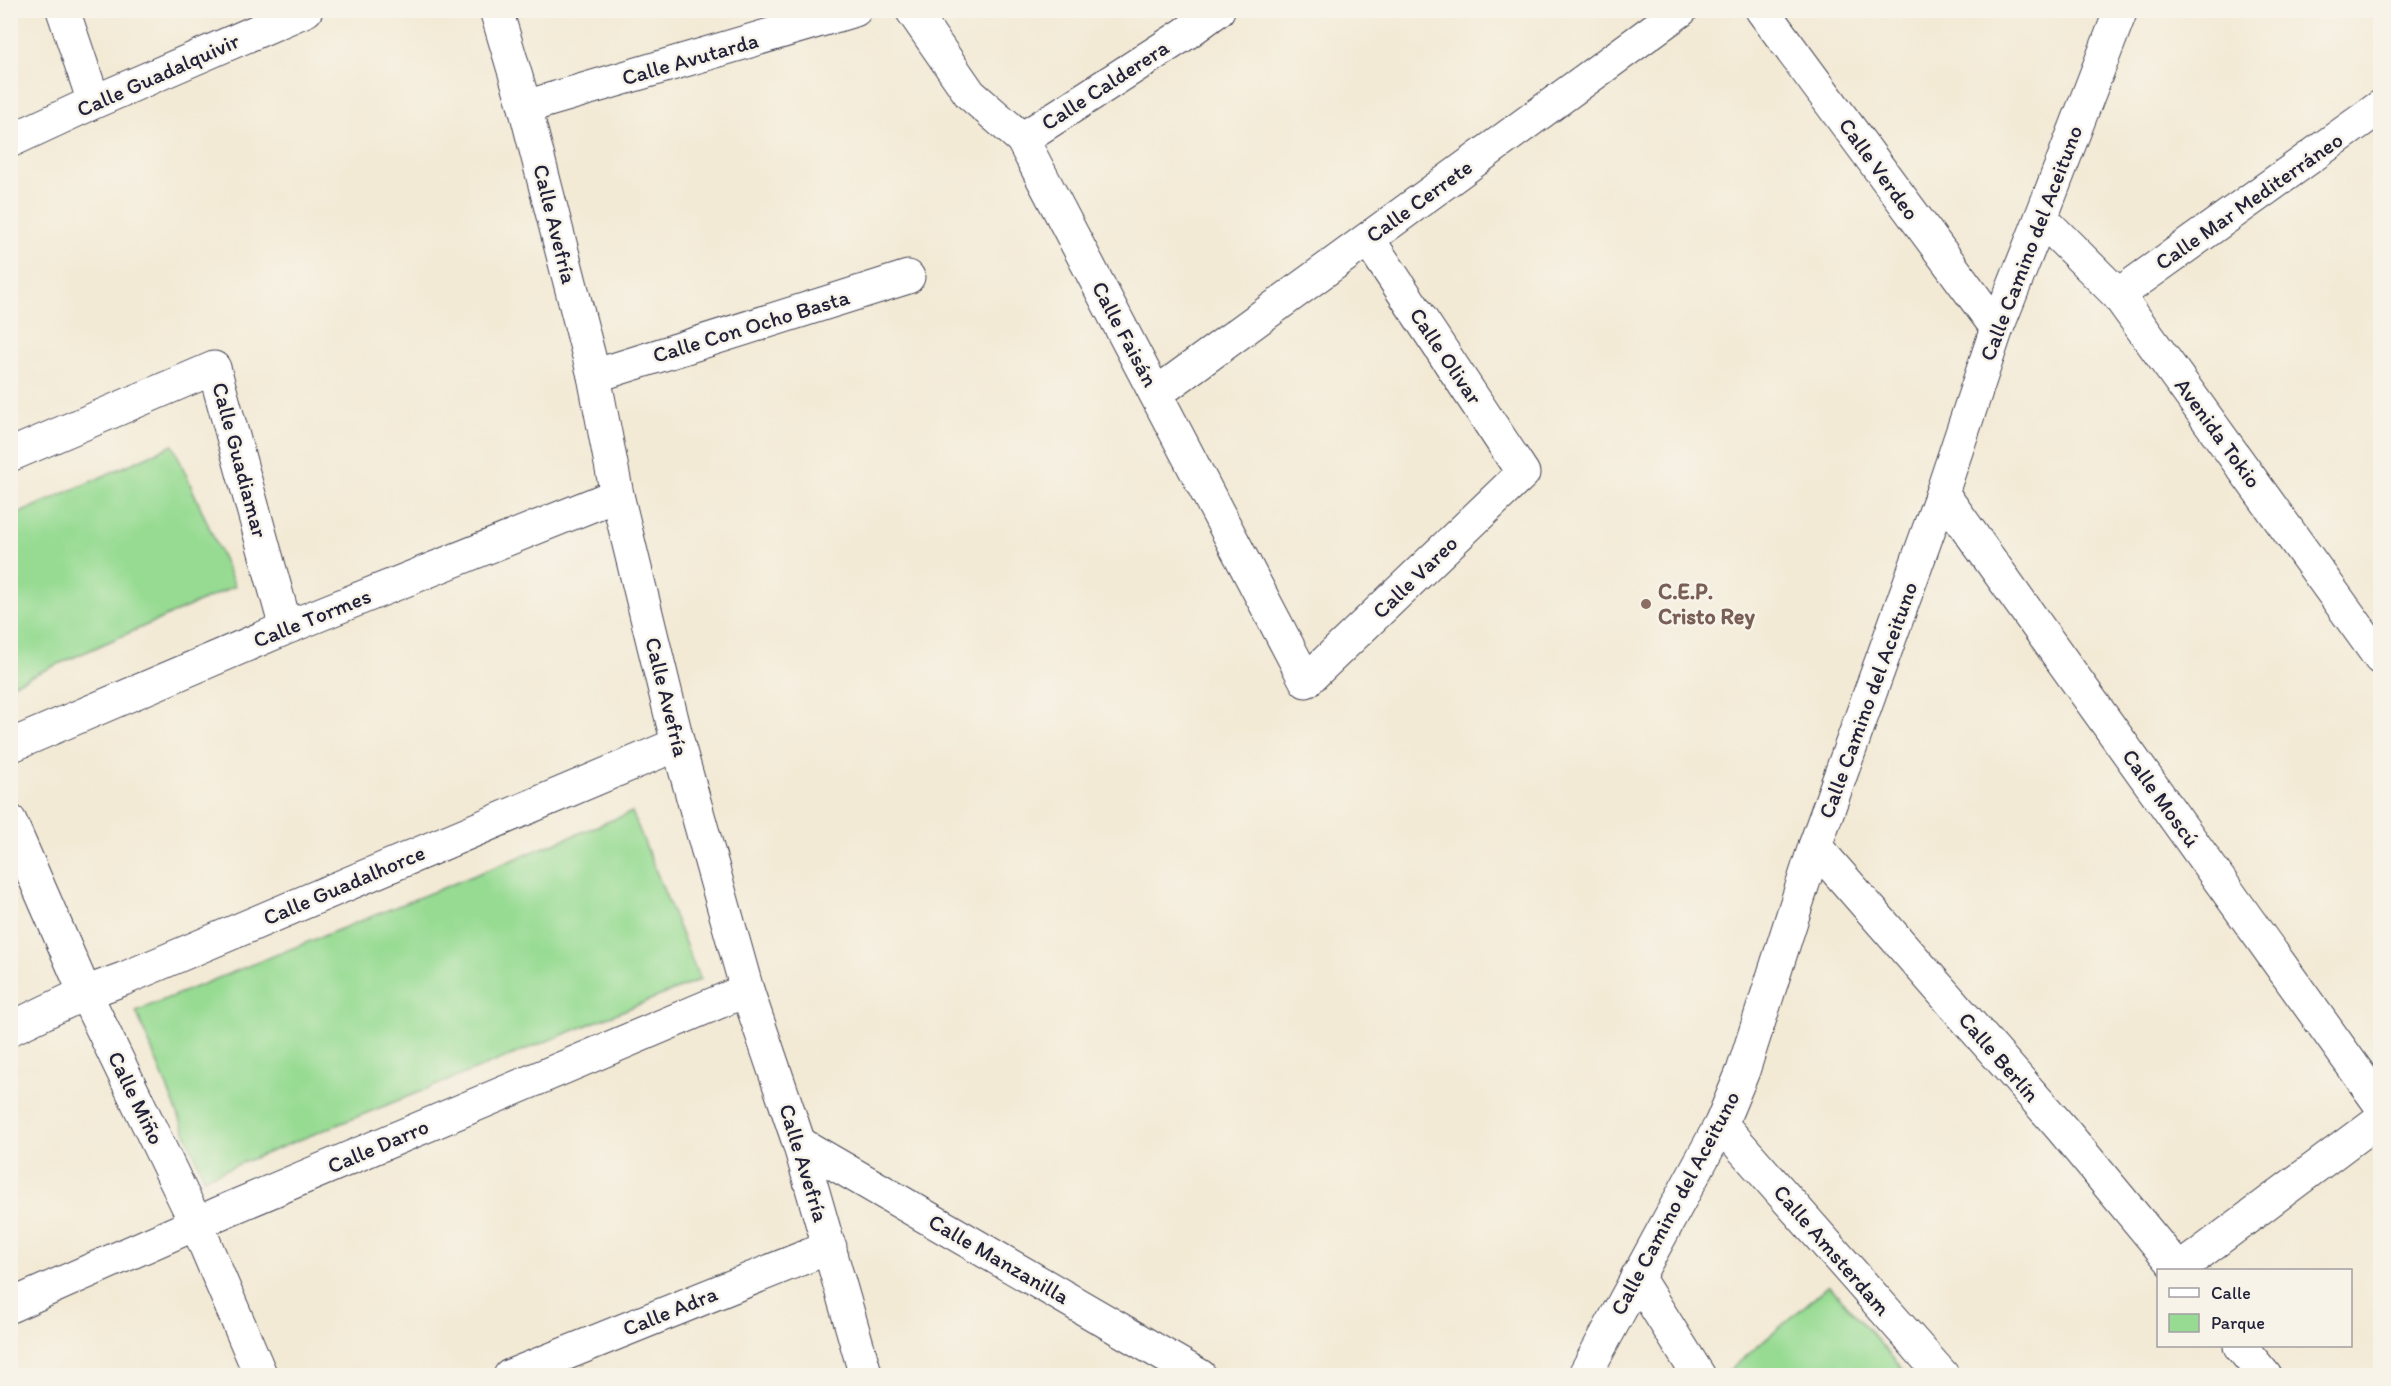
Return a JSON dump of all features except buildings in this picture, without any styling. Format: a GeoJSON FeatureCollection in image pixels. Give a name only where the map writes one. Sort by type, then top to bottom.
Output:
{"type":"FeatureCollection","features":[{"type":"Feature","properties":{"kind":"street"},"geometry":{"type":"LineString","coordinates":[[63,10],[94,102]]}},
{"type":"Feature","properties":{"kind":"street","name":"Calle Guadalquivir"},"geometry":{"type":"LineString","coordinates":[[10,141],[306,10]]}},
{"type":"Feature","properties":{"kind":"street","name":"Calle Avefría"},"geometry":{"type":"LineString","coordinates":[[496,10],[525,108],[594,376],[617,495],[678,744],[747,990],[799,1143],[866,1376]]}},
{"type":"Feature","properties":{"kind":"street","name":"Calle Avutarda"},"geometry":{"type":"LineString","coordinates":[[525,108],[855,10]]}},
{"type":"Feature","properties":{"kind":"street","name":"Calle Faisán"},"geometry":{"type":"LineString","coordinates":[[912,10],[970,94],[1022,139],[1306,681]]}},
{"type":"Feature","properties":{"kind":"street","name":"Calle Calderera"},"geometry":{"type":"LineString","coordinates":[[1022,139],[1183,22],[1218,10]]}},
{"type":"Feature","properties":{"kind":"street","name":"Calle Cerrete"},"geometry":{"type":"LineString","coordinates":[[1157,393],[1681,10]]}},
{"type":"Feature","properties":{"kind":"street","name":"Calle Verdeo"},"geometry":{"type":"LineString","coordinates":[[1762,10],[1997,328]]}},
{"type":"Feature","properties":{"kind":"street","name":"Calle Camino del Aceituno"},"geometry":{"type":"LineString","coordinates":[[1584,1376],[1721,1124],[1743,1071],[1815,846],[1942,493],[1997,328],[2121,10]]}},
{"type":"Feature","properties":{"kind":"street","name":"Calle Mar Mediterráneo"},"geometry":{"type":"LineString","coordinates":[[2118,294],[2380,107]]}},
{"type":"Feature","properties":{"kind":"street","name":"Avenida Tokio"},"geometry":{"type":"LineString","coordinates":[[2041,218],[2118,294],[2380,658]]}},
{"type":"Feature","properties":{"kind":"street","name":"Calle Olivar"},"geometry":{"type":"LineString","coordinates":[[1368,239],[1523,473]]}},
{"type":"Feature","properties":{"kind":"street","name":"Calle Con Ocho Basta"},"geometry":{"type":"LineString","coordinates":[[594,376],[908,277]]}},
{"type":"Feature","properties":{"kind":"street","name":"Calle Guadiamar"},"geometry":{"type":"LineString","coordinates":[[10,455],[214,368],[286,628]]}},
{"type":"Feature","properties":{"kind":"street","name":"Calle Vareo"},"geometry":{"type":"LineString","coordinates":[[1306,681],[1523,473]]}},
{"type":"Feature","properties":{"kind":"street","name":"Calle Moscú"},"geometry":{"type":"LineString","coordinates":[[1942,493],[2380,1104]]}},
{"type":"Feature","properties":{"kind":"street","name":"Calle Tormes"},"geometry":{"type":"LineString","coordinates":[[10,746],[286,628],[617,495]]}},
{"type":"Feature","properties":{"kind":"street","name":"Calle Guadalhorce"},"geometry":{"type":"LineString","coordinates":[[10,1029],[85,993],[123,979],[678,744]]}},
{"type":"Feature","properties":{"kind":"street","name":"Calle Miño"},"geometry":{"type":"LineString","coordinates":[[10,821],[85,993],[196,1223],[261,1376]]}},
{"type":"Feature","properties":{"kind":"street","name":"Calle Berlín"},"geometry":{"type":"LineString","coordinates":[[1815,846],[2063,1130],[2177,1269]]}},
{"type":"Feature","properties":{"kind":"street","name":"Calle Darro"},"geometry":{"type":"LineString","coordinates":[[10,1306],[196,1223],[747,990]]}},
{"type":"Feature","properties":{"kind":"street"},"geometry":{"type":"LineString","coordinates":[[2179,1269],[2380,1119]]}},
{"type":"Feature","properties":{"kind":"street","name":"Calle Amsterdam"},"geometry":{"type":"LineString","coordinates":[[1721,1124],[1943,1376]]}},
{"type":"Feature","properties":{"kind":"street","name":"Calle Manzanilla"},"geometry":{"type":"LineString","coordinates":[[799,1143],[1200,1376]]}},
{"type":"Feature","properties":{"kind":"street","name":"Calle Adra"},"geometry":{"type":"LineString","coordinates":[[510,1376],[830,1247]]}},
{"type":"Feature","properties":{"kind":"street"},"geometry":{"type":"LineString","coordinates":[[1637,1277],[1699,1376]]}},
{"type":"Feature","properties":{"kind":"street"},"geometry":{"type":"LineString","coordinates":[[2241,1347],[2265,1376]]}},
{"type":"Feature","properties":{"kind":"green space"},"geometry":{"type":"Polygon","coordinates":[[[173,445],[235,586],[11,685],[11,517],[173,445]]]}},
{"type":"Feature","properties":{"kind":"green space"},"geometry":{"type":"Polygon","coordinates":[[[632,812],[700,980],[204,1178],[136,1011],[632,812]]]}},
{"type":"Feature","properties":{"kind":"green space"},"geometry":{"type":"Polygon","coordinates":[[[1829,1285],[1908,1375],[1732,1375],[1729,1371],[1829,1285]]]}},
{"type":"Feature","properties":{"kind":"place","name":"C.E.P. Cristo Rey"},"geometry":{"type":"Point","coordinates":[1646,604]}}]}
